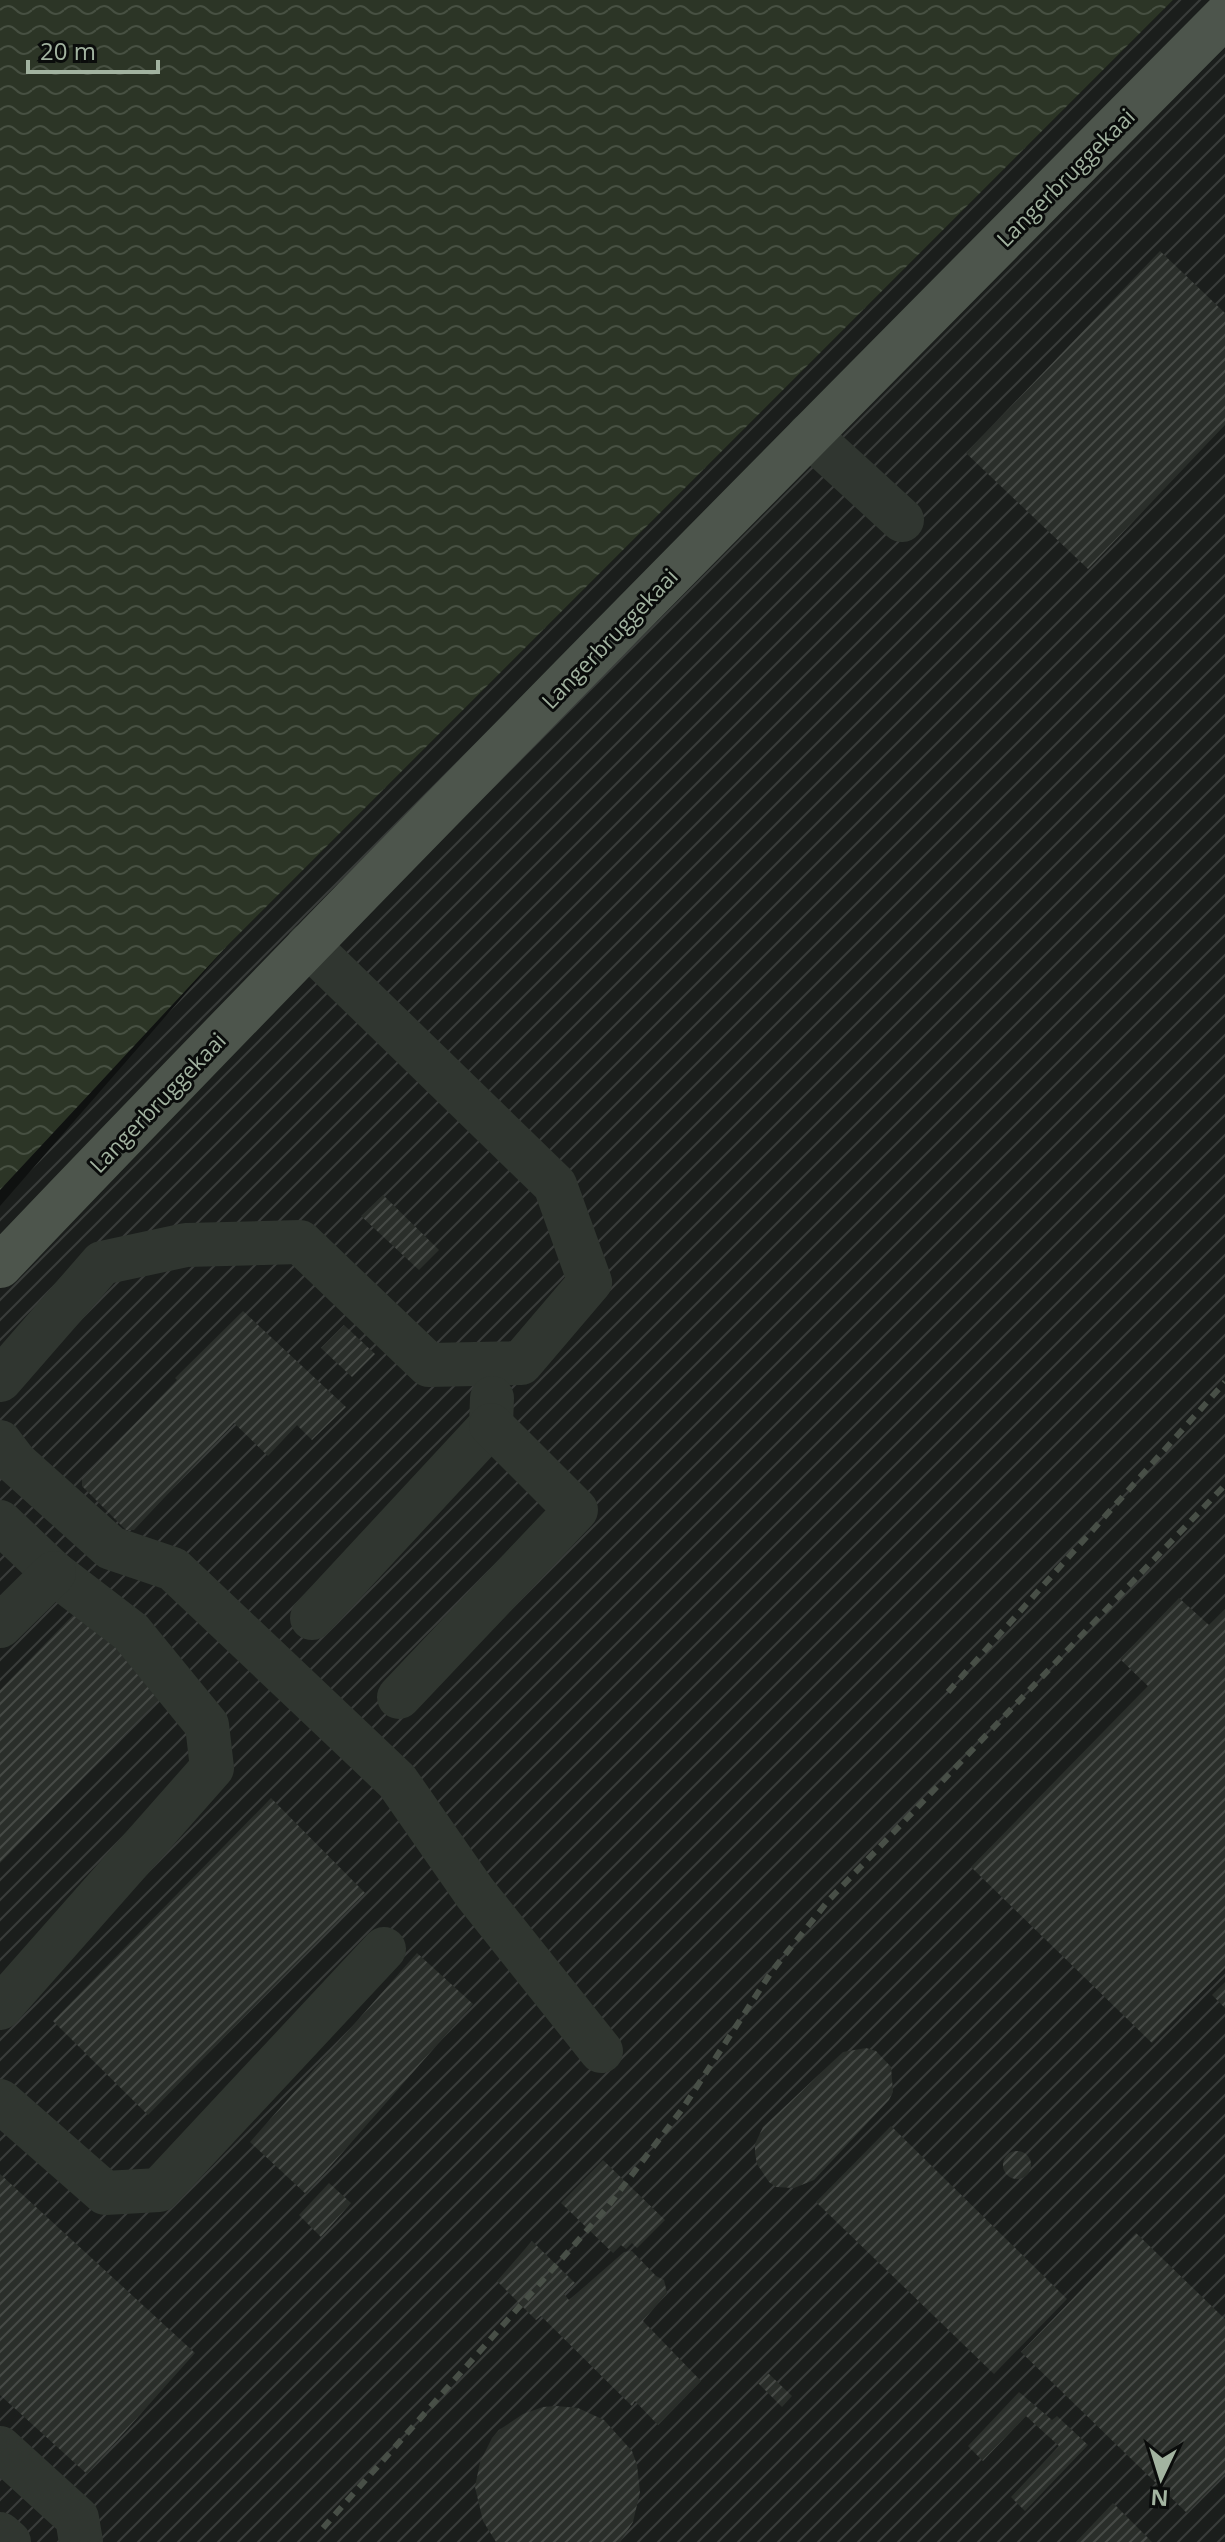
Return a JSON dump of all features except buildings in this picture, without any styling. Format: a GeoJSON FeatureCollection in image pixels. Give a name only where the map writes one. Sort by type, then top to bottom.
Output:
{"type":"FeatureCollection","features":[{"type":"Feature","properties":{"kind":"main road","name":"Langerbruggekaai"},"geometry":{"type":"LineString","coordinates":[[0,1266],[308,945],[1225,16]]}},
{"type":"Feature","properties":{"kind":"lane"},"geometry":{"type":"LineString","coordinates":[[809,435],[902,520]]}},
{"type":"Feature","properties":{"kind":"lane"},"geometry":{"type":"LineString","coordinates":[[0,1380],[102,1263],[200,1245],[300,1242],[429,1365],[521,1363],[590,1282],[555,1185],[308,945]]}},
{"type":"Feature","properties":{"kind":"lane"},"geometry":{"type":"LineString","coordinates":[[312,1618],[491,1425],[494,1363]]}},
{"type":"Feature","properties":{"kind":"lane"},"geometry":{"type":"LineString","coordinates":[[399,1697],[576,1510],[491,1425]]}},
{"type":"Feature","properties":{"kind":"lane"},"geometry":{"type":"LineString","coordinates":[[0,1442],[16,1463],[111,1548],[173,1569],[397,1781],[475,1893],[601,2051]]}},
{"type":"Feature","properties":{"kind":"lane"},"geometry":{"type":"LineString","coordinates":[[0,1522],[54,1573],[131,1632],[207,1725],[212,1768],[0,2008]]}},
{"type":"Feature","properties":{"kind":"lane"},"geometry":{"type":"LineString","coordinates":[[0,1626],[54,1573]]}},
{"type":"Feature","properties":{"kind":"lane"},"geometry":{"type":"LineString","coordinates":[[0,2101],[105,2193],[159,2190],[384,1949]]}},
{"type":"Feature","properties":{"kind":"lane"},"geometry":{"type":"LineString","coordinates":[[0,2448],[77,2518],[81,2542]]}},
{"type":"Feature","properties":{"kind":"lane"},"geometry":{"type":"LineString","coordinates":[[0,2534],[9,2542]]}},
{"type":"Feature","properties":{"kind":"shaded area"},"geometry":{"type":"Polygon","coordinates":[[[1173,0],[1225,0],[1225,2542],[0,2542],[0,1206],[227,946],[1173,0]]]}},
{"type":"Feature","properties":{"kind":"water"},"geometry":{"type":"Polygon","coordinates":[[[0,0],[1173,0],[227,946],[0,1190],[0,0]]]}},
{"type":"Feature","properties":{"kind":"railway"},"geometry":{"type":"LineString","coordinates":[[948,1692],[1225,1382]]}},
{"type":"Feature","properties":{"kind":"railway"},"geometry":{"type":"LineString","coordinates":[[323,2528],[605,2210],[683,2108],[772,1971],[828,1901],[1225,1485]]}}]}
